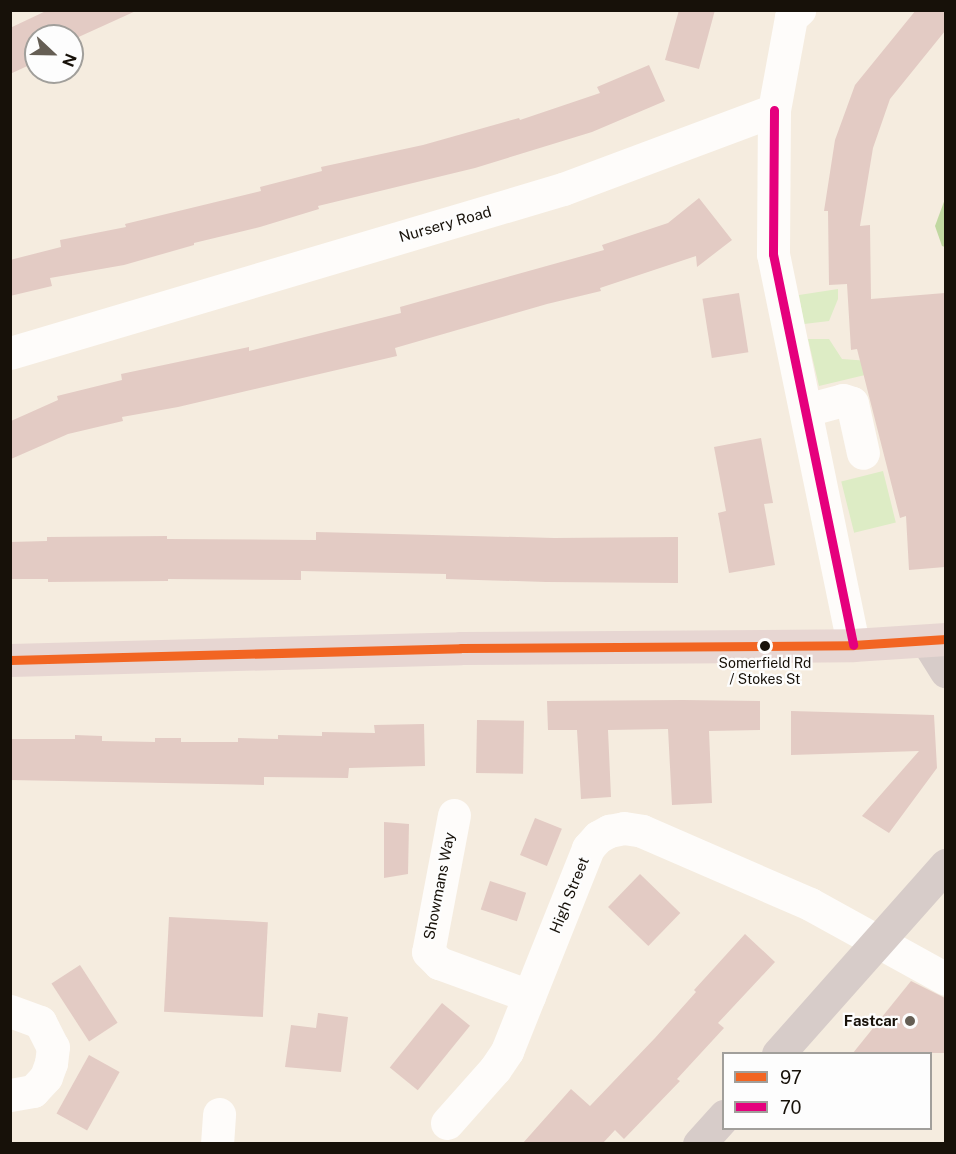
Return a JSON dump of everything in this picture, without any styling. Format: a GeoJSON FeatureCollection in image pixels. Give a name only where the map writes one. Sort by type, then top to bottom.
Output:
{"type":"FeatureCollection","features":[{"type":"Feature","properties":{"kind":"highway"},"geometry":{"type":"LineString","coordinates":[[10,660],[461,648],[853,645],[936,640]]}},
{"type":"Feature","properties":{"kind":"main road"},"geometry":{"type":"LineString","coordinates":[[936,640],[945,672]]}},
{"type":"Feature","properties":{"kind":"main road"},"geometry":{"type":"LineString","coordinates":[[779,1052],[874,942],[945,865]]}},
{"type":"Feature","properties":{"kind":"street"},"geometry":{"type":"LineString","coordinates":[[791,13],[774,110],[773,254],[853,645]]}},
{"type":"Feature","properties":{"kind":"street","name":"Nursery Road"},"geometry":{"type":"LineString","coordinates":[[10,353],[563,189],[774,110]]}},
{"type":"Feature","properties":{"kind":"street"},"geometry":{"type":"LineString","coordinates":[[806,410],[843,400],[852,403],[863,453]]}},
{"type":"Feature","properties":{"kind":"street","name":"Showmans Way"},"geometry":{"type":"LineString","coordinates":[[453,815],[428,952],[439,963],[530,996]]}},
{"type":"Feature","properties":{"kind":"street","name":"High Street"},"geometry":{"type":"LineString","coordinates":[[447,1123],[495,1069],[507,1051],[588,848],[598,837],[624,828],[642,831],[810,904],[874,942],[945,979]]}},
{"type":"Feature","properties":{"kind":"street"},"geometry":{"type":"LineString","coordinates":[[10,1011],[40,1023],[53,1047],[46,1077],[33,1091],[10,1095]]}},
{"type":"Feature","properties":{"kind":"green space"},"geometry":{"type":"Polygon","coordinates":[[[945,199],[946,247],[942,246],[935,226],[945,199]]]}},
{"type":"Feature","properties":{"kind":"green space"},"geometry":{"type":"Polygon","coordinates":[[[838,289],[838,299],[829,321],[804,324],[799,295],[838,289]]]}},
{"type":"Feature","properties":{"kind":"green space"},"geometry":{"type":"Polygon","coordinates":[[[808,339],[829,339],[842,359],[911,364],[819,386],[808,339]]]}},
{"type":"Feature","properties":{"kind":"green space"},"geometry":{"type":"Polygon","coordinates":[[[883,471],[896,522],[854,533],[841,481],[883,471]]]}},
{"type":"Feature","properties":{"kind":"building"},"geometry":{"type":"Polygon","coordinates":[[[48,10],[138,10],[84,35],[84,24],[24,24],[24,68],[10,74],[10,28],[48,10]]]}},
{"type":"Feature","properties":{"kind":"building"},"geometry":{"type":"Polygon","coordinates":[[[679,10],[715,10],[699,69],[665,60],[679,10]]]}},
{"type":"Feature","properties":{"kind":"building"},"geometry":{"type":"Polygon","coordinates":[[[916,10],[945,10],[945,31],[890,99],[873,148],[860,226],[870,225],[871,299],[945,293],[945,567],[909,570],[906,516],[900,518],[857,349],[851,350],[847,284],[829,285],[828,211],[824,211],[835,140],[855,85],[916,10]]]}},
{"type":"Feature","properties":{"kind":"building"},"geometry":{"type":"Polygon","coordinates":[[[649,65],[665,101],[592,132],[475,168],[318,206],[319,209],[260,227],[194,243],[194,245],[124,265],[50,278],[52,286],[10,296],[10,260],[61,247],[60,240],[126,227],[125,224],[261,191],[260,187],[322,171],[321,167],[423,145],[519,118],[520,120],[600,93],[597,87],[649,65]]]}},
{"type":"Feature","properties":{"kind":"building"},"geometry":{"type":"Polygon","coordinates":[[[699,198],[732,240],[697,267],[696,256],[600,288],[601,291],[547,304],[395,348],[397,356],[178,407],[122,417],[123,421],[68,434],[11,459],[11,421],[58,400],[57,396],[122,380],[121,374],[249,347],[249,351],[401,313],[400,307],[604,250],[602,245],[668,223],[699,198]]]}},
{"type":"Feature","properties":{"kind":"building"},"geometry":{"type":"Polygon","coordinates":[[[739,293],[748,352],[712,358],[702,299],[739,293]]]}},
{"type":"Feature","properties":{"kind":"building"},"geometry":{"type":"Polygon","coordinates":[[[761,438],[773,503],[764,504],[775,565],[729,573],[718,513],[726,511],[714,447],[761,438]]]}},
{"type":"Feature","properties":{"kind":"building"},"geometry":{"type":"Polygon","coordinates":[[[316,532],[554,538],[678,537],[678,583],[446,579],[446,574],[301,571],[301,580],[168,579],[168,581],[48,582],[48,579],[10,579],[10,542],[47,541],[47,537],[167,536],[167,539],[316,540],[316,532]]]}},
{"type":"Feature","properties":{"kind":"building"},"geometry":{"type":"Polygon","coordinates":[[[547,701],[760,701],[760,730],[709,731],[712,803],[672,805],[668,729],[608,730],[611,797],[581,799],[577,730],[548,730],[547,701]]]}},
{"type":"Feature","properties":{"kind":"building"},"geometry":{"type":"Polygon","coordinates":[[[791,711],[934,715],[937,768],[889,833],[862,816],[919,751],[791,755],[791,711]]]}},
{"type":"Feature","properties":{"kind":"building"},"geometry":{"type":"Polygon","coordinates":[[[477,720],[524,721],[523,774],[476,773],[477,720]]]}},
{"type":"Feature","properties":{"kind":"building"},"geometry":{"type":"Polygon","coordinates":[[[424,724],[425,766],[349,768],[348,778],[264,777],[264,785],[10,780],[10,739],[75,739],[75,735],[102,736],[102,741],[155,742],[155,738],[181,738],[181,742],[238,742],[238,738],[278,739],[278,735],[322,736],[322,732],[375,733],[374,725],[424,724]]]}},
{"type":"Feature","properties":{"kind":"building"},"geometry":{"type":"Polygon","coordinates":[[[535,818],[562,829],[547,866],[520,855],[535,818]]]}},
{"type":"Feature","properties":{"kind":"building"},"geometry":{"type":"Polygon","coordinates":[[[384,822],[409,824],[408,874],[384,878],[384,822]]]}},
{"type":"Feature","properties":{"kind":"building"},"geometry":{"type":"Polygon","coordinates":[[[640,874],[680,913],[648,946],[608,907],[640,874]]]}},
{"type":"Feature","properties":{"kind":"building"},"geometry":{"type":"Polygon","coordinates":[[[490,881],[526,893],[517,921],[481,910],[490,881]]]}},
{"type":"Feature","properties":{"kind":"building"},"geometry":{"type":"Polygon","coordinates":[[[169,917],[268,922],[263,1017],[164,1012],[169,917]]]}},
{"type":"Feature","properties":{"kind":"building"},"geometry":{"type":"Polygon","coordinates":[[[745,934],[775,962],[718,1023],[724,1028],[677,1079],[680,1081],[624,1139],[615,1130],[603,1143],[523,1143],[571,1089],[590,1106],[655,1038],[696,992],[694,990],[745,934]]]}},
{"type":"Feature","properties":{"kind":"building"},"geometry":{"type":"Polygon","coordinates":[[[80,965],[118,1023],[89,1041],[51,984],[80,965]]]}},
{"type":"Feature","properties":{"kind":"building"},"geometry":{"type":"Polygon","coordinates":[[[911,981],[945,998],[945,1053],[854,1052],[911,981]]]}},
{"type":"Feature","properties":{"kind":"building"},"geometry":{"type":"Polygon","coordinates":[[[442,1003],[470,1026],[418,1090],[390,1068],[442,1003]]]}},
{"type":"Feature","properties":{"kind":"building"},"geometry":{"type":"Polygon","coordinates":[[[318,1013],[348,1017],[341,1072],[285,1067],[291,1025],[316,1028],[318,1013]]]}},
{"type":"Feature","properties":{"kind":"building"},"geometry":{"type":"Polygon","coordinates":[[[89,1055],[120,1072],[87,1131],[57,1114],[89,1055]]]}},
{"type":"Feature","properties":{"kind":"transit line","name":"70"},"geometry":{"type":"LineString","coordinates":[[774,110],[773,254],[853,645]]}},
{"type":"Feature","properties":{"kind":"transit line","name":"97"},"geometry":{"type":"LineString","coordinates":[[10,660],[461,648],[853,645],[946,639]]}},
{"type":"Feature","properties":{"kind":"place","name":"Somerfield Rd / Stokes St"},"geometry":{"type":"Point","coordinates":[765,646]}},
{"type":"Feature","properties":{"kind":"place","name":"Fastcar"},"geometry":{"type":"Point","coordinates":[910,1021]}}]}
